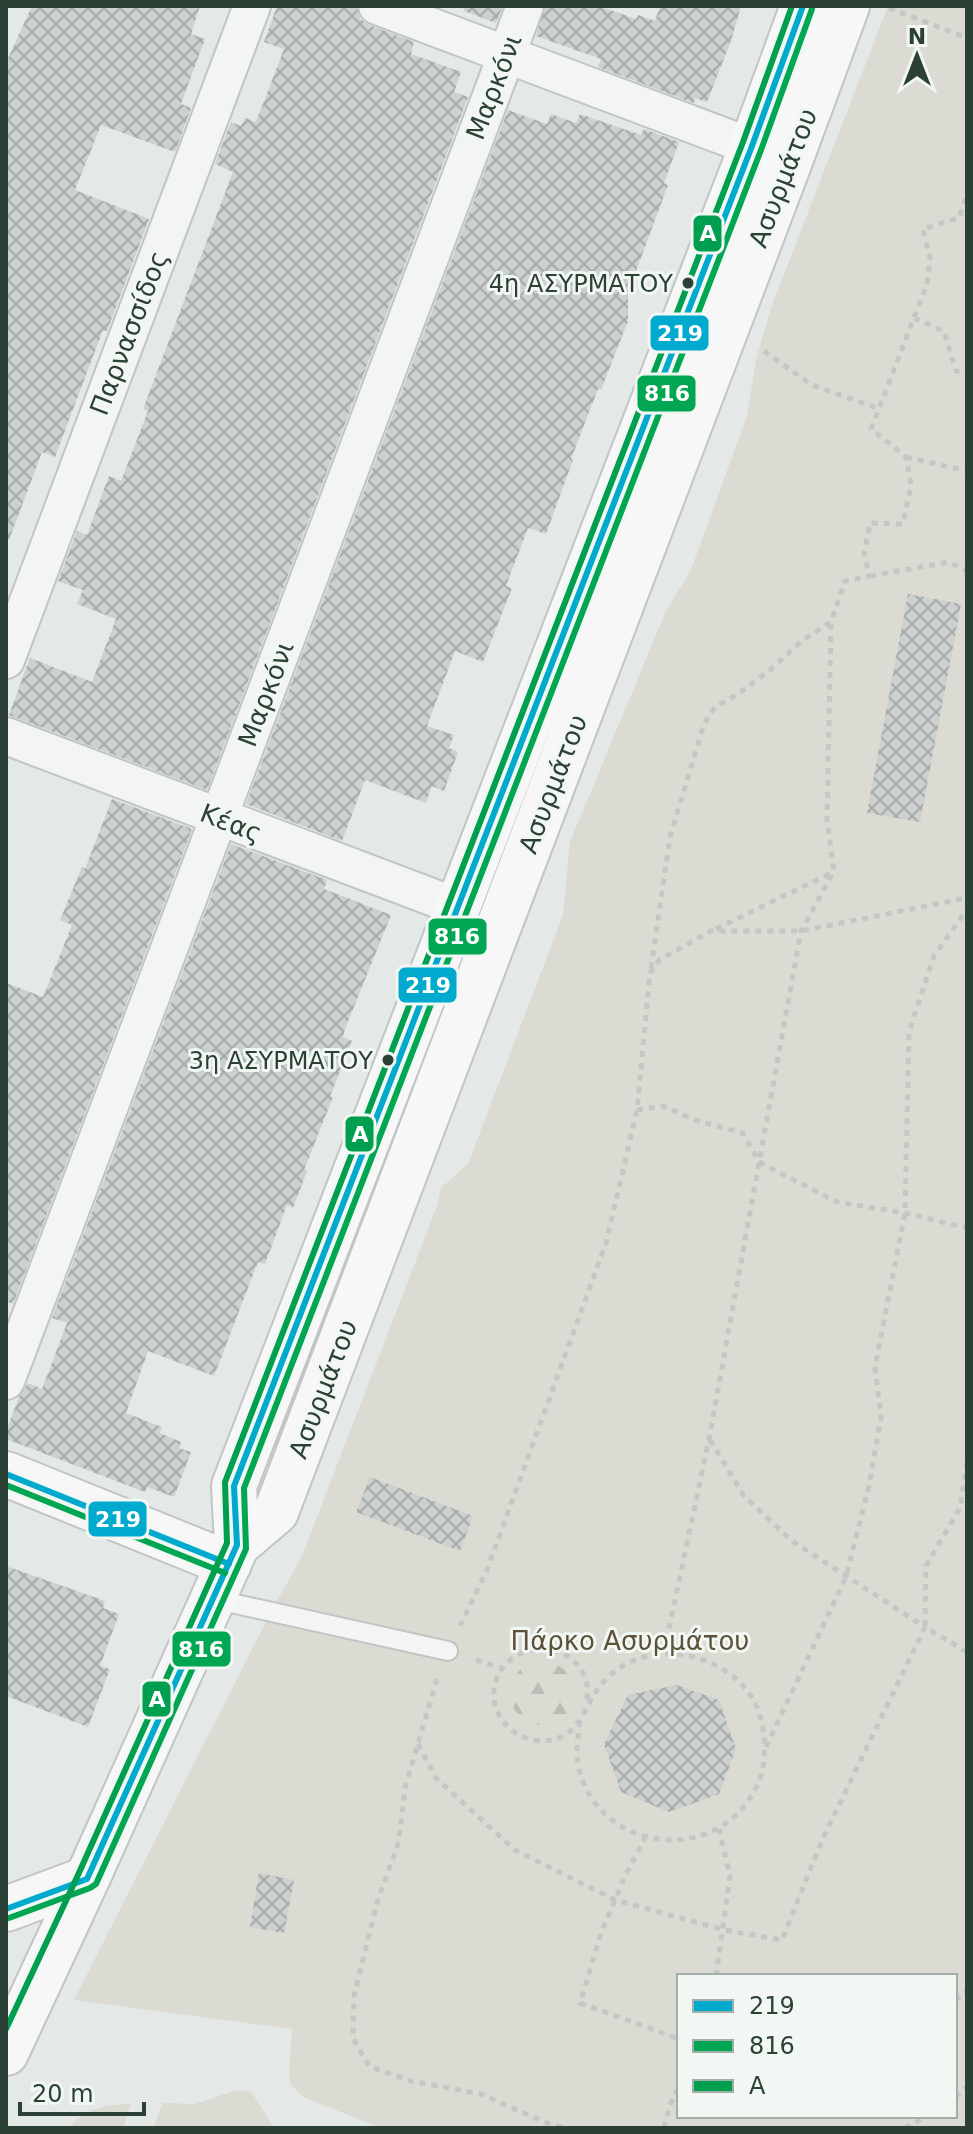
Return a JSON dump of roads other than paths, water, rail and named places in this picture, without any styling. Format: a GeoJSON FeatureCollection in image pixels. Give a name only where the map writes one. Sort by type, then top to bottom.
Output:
{"type":"FeatureCollection","features":[{"type":"Feature","properties":{"kind":"street","name":"Παρνασσίδος"},"geometry":{"type":"LineString","coordinates":[[6,660],[252,6]]}},
{"type":"Feature","properties":{"kind":"street"},"geometry":{"type":"LineString","coordinates":[[377,6],[771,154]]}},
{"type":"Feature","properties":{"kind":"street","name":"Μαρκόνι"},"geometry":{"type":"LineString","coordinates":[[6,1381],[525,6]]}},
{"type":"Feature","properties":{"kind":"street","name":"Ασυρμάτου"},"geometry":{"type":"LineString","coordinates":[[6,2053],[226,1569],[276,1512],[771,154],[803,6]]}},
{"type":"Feature","properties":{"kind":"street","name":"Ασυρμάτου"},"geometry":{"type":"LineString","coordinates":[[226,1569],[234,1486],[458,907],[771,154],[847,6]]}},
{"type":"Feature","properties":{"kind":"street","name":"Κέας"},"geometry":{"type":"LineString","coordinates":[[6,736],[458,907]]}},
{"type":"Feature","properties":{"kind":"street"},"geometry":{"type":"LineString","coordinates":[[6,1474],[226,1569]]}},
{"type":"Feature","properties":{"kind":"street"},"geometry":{"type":"LineString","coordinates":[[6,1909],[87,1879]]}},
{"type":"Feature","properties":{"kind":"lane"},"geometry":{"type":"LineString","coordinates":[[226,1569],[448,1651]]}},
{"type":"Feature","properties":{"kind":"place","name":"4η ΑΣΥΡΜΑΤΟΥ"},"geometry":{"type":"Point","coordinates":[688,283]}},
{"type":"Feature","properties":{"kind":"place","name":"3η ΑΣΥΡΜΑΤΟΥ"},"geometry":{"type":"Point","coordinates":[388,1060]}},
{"type":"Feature","properties":{"kind":"park label","name":"Πάρκο Ασυρμάτου"},"geometry":{"type":"Point","coordinates":[630,1641]}}]}
